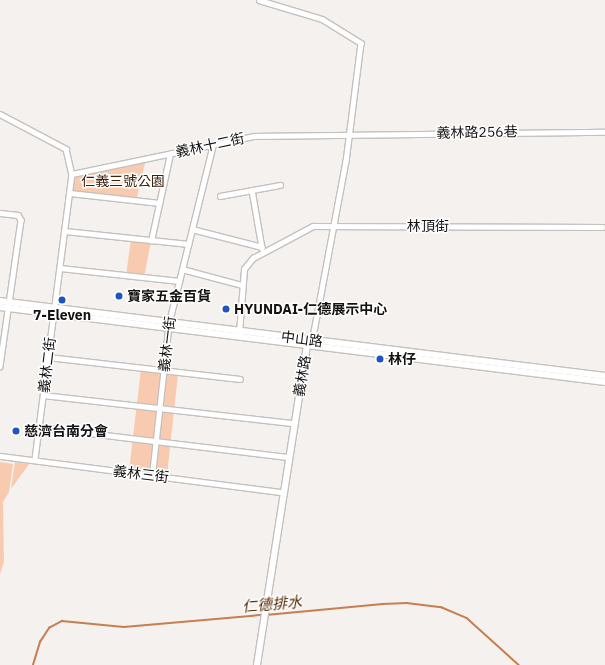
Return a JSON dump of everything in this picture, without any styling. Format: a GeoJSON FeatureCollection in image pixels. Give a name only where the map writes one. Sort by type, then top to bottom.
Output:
{"type":"FeatureCollection","features":[{"type":"Feature","properties":{"kind":"main road","name":"中山路"},"geometry":{"type":"LineString","coordinates":[[0,301],[10,305],[168,325],[313,340],[605,376]]}},
{"type":"Feature","properties":{"kind":"main road","name":"中山路"},"geometry":{"type":"LineString","coordinates":[[0,307],[10,305]]}},
{"type":"Feature","properties":{"kind":"main road","name":"中山路"},"geometry":{"type":"LineString","coordinates":[[239,333],[307,345],[605,382]]}},
{"type":"Feature","properties":{"kind":"street","name":"義林路"},"geometry":{"type":"LineString","coordinates":[[257,665],[287,457],[307,345],[313,340],[335,225],[350,135],[361,43],[322,19],[259,0]]}},
{"type":"Feature","properties":{"kind":"street","name":"義林二街"},"geometry":{"type":"LineString","coordinates":[[0,114],[66,149],[72,174],[34,460]]}},
{"type":"Feature","properties":{"kind":"street","name":"義林路256巷"},"geometry":{"type":"LineString","coordinates":[[350,135],[605,132]]}},
{"type":"Feature","properties":{"kind":"street","name":"義林十二街"},"geometry":{"type":"LineString","coordinates":[[72,174],[254,136],[350,135]]}},
{"type":"Feature","properties":{"kind":"street","name":"義林一街"},"geometry":{"type":"LineString","coordinates":[[152,475],[168,325],[213,144]]}},
{"type":"Feature","properties":{"kind":"street"},"geometry":{"type":"LineString","coordinates":[[151,241],[170,154]]}},
{"type":"Feature","properties":{"kind":"street"},"geometry":{"type":"LineString","coordinates":[[220,196],[280,185]]}},
{"type":"Feature","properties":{"kind":"street"},"geometry":{"type":"LineString","coordinates":[[252,190],[262,247],[260,254]]}},
{"type":"Feature","properties":{"kind":"street"},"geometry":{"type":"LineString","coordinates":[[70,193],[159,203]]}},
{"type":"Feature","properties":{"kind":"street"},"geometry":{"type":"LineString","coordinates":[[0,213],[20,217],[10,305],[3,336],[0,366]]}},
{"type":"Feature","properties":{"kind":"street","name":"林頂街"},"geometry":{"type":"LineString","coordinates":[[239,333],[244,269],[260,254],[313,226],[602,227]]}},
{"type":"Feature","properties":{"kind":"street"},"geometry":{"type":"LineString","coordinates":[[192,230],[262,247]]}},
{"type":"Feature","properties":{"kind":"street"},"geometry":{"type":"LineString","coordinates":[[65,231],[188,244]]}},
{"type":"Feature","properties":{"kind":"street"},"geometry":{"type":"LineString","coordinates":[[60,268],[179,281]]}},
{"type":"Feature","properties":{"kind":"street"},"geometry":{"type":"LineString","coordinates":[[182,270],[242,285]]}},
{"type":"Feature","properties":{"kind":"street"},"geometry":{"type":"LineString","coordinates":[[48,357],[240,380]]}},
{"type":"Feature","properties":{"kind":"street"},"geometry":{"type":"LineString","coordinates":[[43,395],[294,423]]}},
{"type":"Feature","properties":{"kind":"street"},"geometry":{"type":"LineString","coordinates":[[39,427],[287,457]]}},
{"type":"Feature","properties":{"kind":"street","name":"義林三街"},"geometry":{"type":"LineString","coordinates":[[0,456],[282,492]]}},
{"type":"Feature","properties":{"kind":"green space","name":"仁義三號公園"},"geometry":{"type":"Polygon","coordinates":[[[146,159],[136,201],[70,193],[72,174],[146,159]]]}},
{"type":"Feature","properties":{"kind":"green space"},"geometry":{"type":"Polygon","coordinates":[[[131,239],[151,241],[144,278],[126,276],[131,239]]]}},
{"type":"Feature","properties":{"kind":"green space"},"geometry":{"type":"Polygon","coordinates":[[[141,369],[178,374],[167,475],[129,471],[141,369]]]}},
{"type":"Feature","properties":{"kind":"green space"},"geometry":{"type":"Polygon","coordinates":[[[0,462],[13,464],[9,492],[3,502],[4,562],[0,574],[0,462]]]}},
{"type":"Feature","properties":{"kind":"green space"},"geometry":{"type":"Polygon","coordinates":[[[15,462],[29,464],[11,489],[15,462]]]}},
{"type":"Feature","properties":{"kind":"waterway","name":"仁德排水"},"geometry":{"type":"LineString","coordinates":[[266,615],[382,604],[407,603],[441,607],[467,618],[519,665]]}},
{"type":"Feature","properties":{"kind":"waterway","name":"仁德排水"},"geometry":{"type":"LineString","coordinates":[[33,665],[40,642],[49,628],[62,621],[124,627],[262,615]]}},
{"type":"Feature","properties":{"kind":"place","name":"寶家五金百貨"},"geometry":{"type":"Point","coordinates":[119,296]}},
{"type":"Feature","properties":{"kind":"place","name":"7-Eleven"},"geometry":{"type":"Point","coordinates":[62,300]}},
{"type":"Feature","properties":{"kind":"place","name":"HYUNDAI-仁德展示中心"},"geometry":{"type":"Point","coordinates":[226,309]}},
{"type":"Feature","properties":{"kind":"place","name":"林仔"},"geometry":{"type":"Point","coordinates":[380,359]}},
{"type":"Feature","properties":{"kind":"place","name":"慈濟台南分會"},"geometry":{"type":"Point","coordinates":[16,431]}}]}
